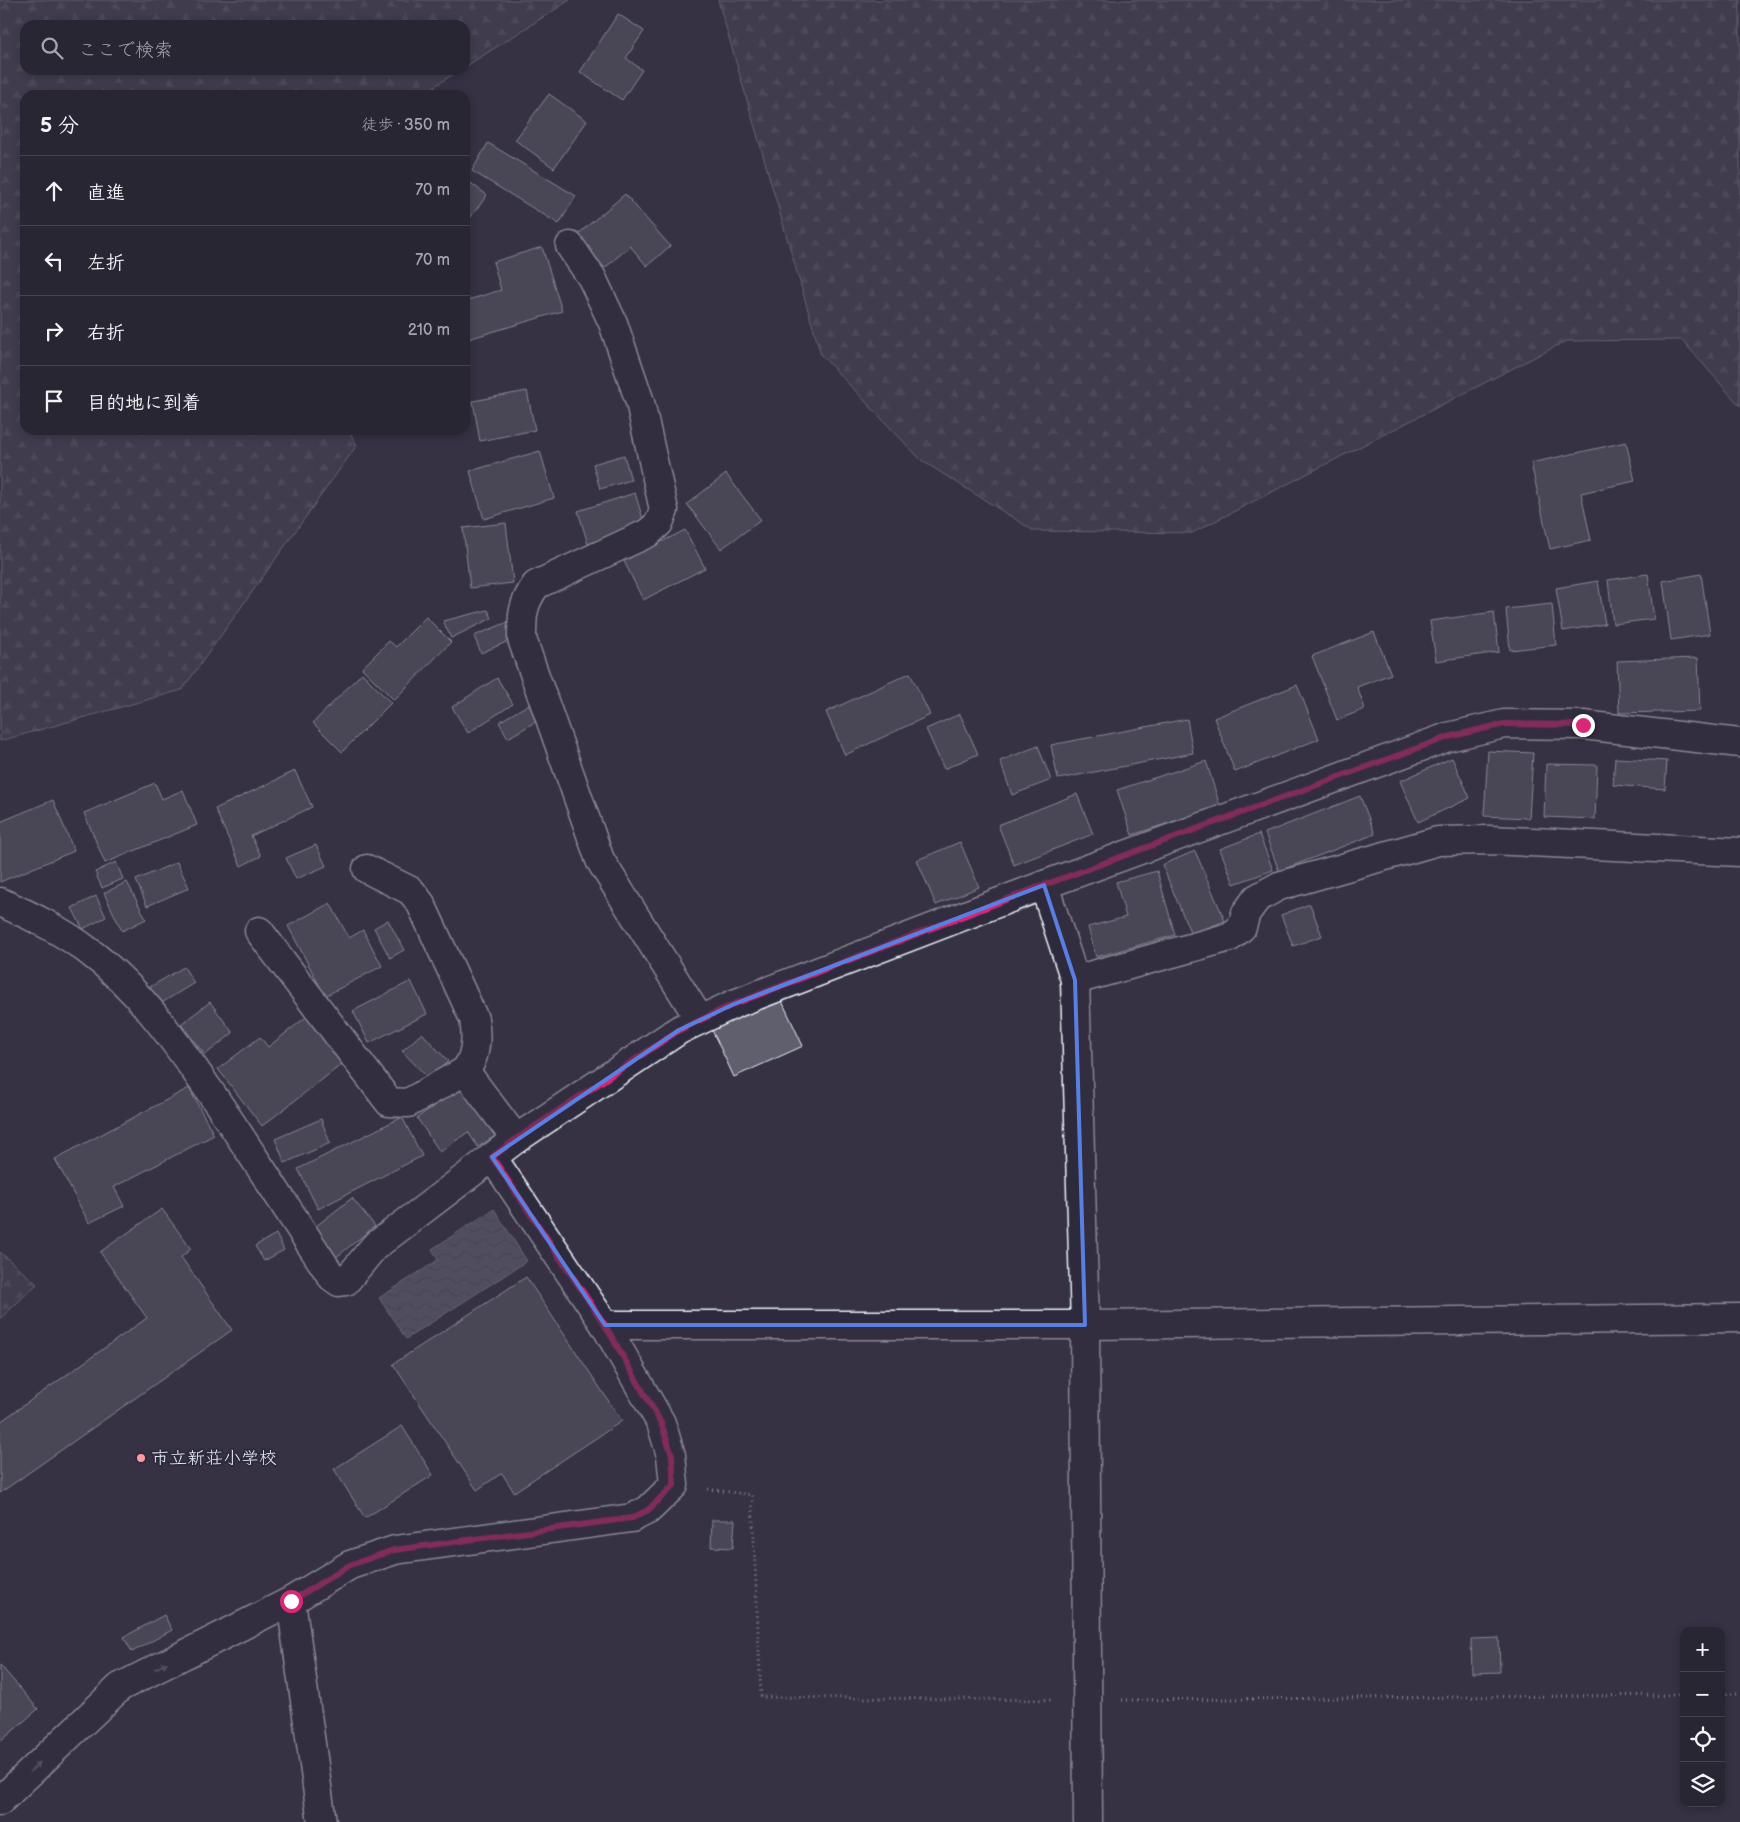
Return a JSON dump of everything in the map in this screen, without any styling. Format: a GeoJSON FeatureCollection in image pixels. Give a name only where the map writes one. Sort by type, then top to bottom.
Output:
{"type":"FeatureCollection","features":[{"type":"Feature","properties":{"kind":"street"},"geometry":{"type":"LineString","coordinates":[[570,246],[592,278],[613,323],[640,402],[664,510],[659,523],[648,533],[536,586],[527,599],[522,614],[522,639],[600,860],[700,1020]]}},
{"type":"Feature","properties":{"kind":"street"},"geometry":{"type":"LineString","coordinates":[[0,902],[27,914],[87,950],[139,998],[181,1049],[332,1277],[339,1282],[346,1281],[374,1247],[516,1139],[679,1030],[734,1004],[1044,885],[1448,737],[1504,724],[1583,725],[1740,743]]}},
{"type":"Feature","properties":{"kind":"street"},"geometry":{"type":"LineString","coordinates":[[1075,980],[1230,937],[1242,927],[1246,913],[1257,898],[1279,886],[1438,841],[1489,840],[1740,852]]}},
{"type":"Feature","properties":{"kind":"street"},"geometry":{"type":"LineString","coordinates":[[259,931],[389,1102],[408,1104],[465,1071],[475,1049],[477,1034],[474,1019],[421,904],[411,892],[367,869]]}},
{"type":"Feature","properties":{"kind":"street"},"geometry":{"type":"LineString","coordinates":[[1044,885],[1075,980],[1085,1325],[1088,1822]]}},
{"type":"Feature","properties":{"kind":"street"},"geometry":{"type":"LineString","coordinates":[[465,1071],[516,1139]]}},
{"type":"Feature","properties":{"kind":"street"},"geometry":{"type":"LineString","coordinates":[[0,1801],[120,1687],[291,1601],[350,1565],[394,1550],[632,1518],[648,1510],[674,1485],[672,1455],[661,1423],[605,1325],[492,1157]]}},
{"type":"Feature","properties":{"kind":"street"},"geometry":{"type":"LineString","coordinates":[[605,1325],[1085,1325],[1740,1318]]}},
{"type":"Feature","properties":{"kind":"street"},"geometry":{"type":"LineString","coordinates":[[291,1601],[322,1822]]}},
{"type":"Feature","properties":{"kind":"path"},"geometry":{"type":"LineString","coordinates":[[1725,1694],[1740,1694]]}},
{"type":"Feature","properties":{"kind":"highlighted area"},"geometry":{"type":"Polygon","coordinates":[[[1044,885],[1075,980],[1085,1325],[605,1325],[492,1157],[679,1030],[734,1004],[1044,885]]]}},
{"type":"Feature","properties":{"kind":"green space"},"geometry":{"type":"Polygon","coordinates":[[[0,0],[570,0],[470,64],[470,20],[20,20],[20,75],[452,75],[429,90],[20,90],[20,435],[351,435],[357,445],[182,690],[0,741],[0,0]]]}},
{"type":"Feature","properties":{"kind":"green space"},"geometry":{"type":"Polygon","coordinates":[[[718,0],[1740,0],[1740,406],[1682,340],[1566,341],[1192,533],[1034,531],[921,460],[821,355],[718,0]]]}},
{"type":"Feature","properties":{"kind":"green space"},"geometry":{"type":"Polygon","coordinates":[[[0,1252],[37,1284],[0,1319],[0,1252]]]}},
{"type":"Feature","properties":{"kind":"water"},"geometry":{"type":"Polygon","coordinates":[[[494,1209],[527,1261],[406,1339],[379,1298],[438,1260],[432,1249],[494,1209]]]}},
{"type":"Feature","properties":{"kind":"building"},"geometry":{"type":"Polygon","coordinates":[[[618,14],[644,31],[626,58],[642,70],[622,100],[580,72],[618,14]]]}},
{"type":"Feature","properties":{"kind":"building"},"geometry":{"type":"Polygon","coordinates":[[[549,94],[587,121],[554,168],[515,140],[549,94]]]}},
{"type":"Feature","properties":{"kind":"building"},"geometry":{"type":"Polygon","coordinates":[[[488,143],[576,196],[559,224],[472,171],[488,143]]]}},
{"type":"Feature","properties":{"kind":"building"},"geometry":{"type":"Polygon","coordinates":[[[470,183],[487,195],[470,218],[470,183]]]}},
{"type":"Feature","properties":{"kind":"building"},"geometry":{"type":"Polygon","coordinates":[[[625,194],[670,246],[647,266],[630,246],[605,268],[577,235],[625,194]]]}},
{"type":"Feature","properties":{"kind":"building"},"geometry":{"type":"Polygon","coordinates":[[[542,247],[562,311],[470,339],[470,299],[501,290],[493,262],[542,247]]]}},
{"type":"Feature","properties":{"kind":"building"},"geometry":{"type":"Polygon","coordinates":[[[527,391],[535,430],[480,441],[473,401],[527,391]]]}},
{"type":"Feature","properties":{"kind":"building"},"geometry":{"type":"Polygon","coordinates":[[[1626,442],[1635,481],[1581,493],[1591,540],[1550,549],[1531,463],[1626,442]]]}},
{"type":"Feature","properties":{"kind":"building"},"geometry":{"type":"Polygon","coordinates":[[[540,451],[554,498],[484,519],[470,471],[540,451]]]}},
{"type":"Feature","properties":{"kind":"building"},"geometry":{"type":"Polygon","coordinates":[[[624,455],[631,480],[600,489],[593,464],[624,455]]]}},
{"type":"Feature","properties":{"kind":"building"},"geometry":{"type":"Polygon","coordinates":[[[726,474],[761,520],[721,549],[687,504],[726,474]]]}},
{"type":"Feature","properties":{"kind":"building"},"geometry":{"type":"Polygon","coordinates":[[[635,493],[645,526],[588,544],[578,511],[635,493]]]}},
{"type":"Feature","properties":{"kind":"building"},"geometry":{"type":"Polygon","coordinates":[[[506,523],[513,583],[470,588],[463,528],[506,523]]]}},
{"type":"Feature","properties":{"kind":"building"},"geometry":{"type":"Polygon","coordinates":[[[685,530],[705,568],[643,600],[624,561],[685,530]]]}},
{"type":"Feature","properties":{"kind":"building"},"geometry":{"type":"Polygon","coordinates":[[[1648,574],[1654,619],[1613,624],[1608,580],[1648,574]]]}},
{"type":"Feature","properties":{"kind":"building"},"geometry":{"type":"Polygon","coordinates":[[[1701,574],[1710,634],[1671,640],[1663,581],[1701,574]]]}},
{"type":"Feature","properties":{"kind":"building"},"geometry":{"type":"Polygon","coordinates":[[[1598,581],[1605,624],[1563,631],[1556,588],[1598,581]]]}},
{"type":"Feature","properties":{"kind":"building"},"geometry":{"type":"Polygon","coordinates":[[[1552,604],[1556,645],[1510,650],[1506,609],[1552,604]]]}},
{"type":"Feature","properties":{"kind":"building"},"geometry":{"type":"Polygon","coordinates":[[[488,610],[492,618],[451,638],[443,621],[488,610]]]}},
{"type":"Feature","properties":{"kind":"building"},"geometry":{"type":"Polygon","coordinates":[[[1494,612],[1499,652],[1436,661],[1430,621],[1494,612]]]}},
{"type":"Feature","properties":{"kind":"building"},"geometry":{"type":"Polygon","coordinates":[[[426,617],[451,642],[394,700],[362,668],[389,641],[396,647],[426,617]]]}},
{"type":"Feature","properties":{"kind":"building"},"geometry":{"type":"Polygon","coordinates":[[[513,620],[520,636],[481,653],[474,636],[513,620]]]}},
{"type":"Feature","properties":{"kind":"building"},"geometry":{"type":"Polygon","coordinates":[[[1374,632],[1391,674],[1357,687],[1365,709],[1337,720],[1312,656],[1374,632]]]}},
{"type":"Feature","properties":{"kind":"building"},"geometry":{"type":"Polygon","coordinates":[[[1698,658],[1700,711],[1619,713],[1617,661],[1698,658]]]}},
{"type":"Feature","properties":{"kind":"building"},"geometry":{"type":"Polygon","coordinates":[[[362,673],[391,703],[342,752],[313,723],[362,673]]]}},
{"type":"Feature","properties":{"kind":"building"},"geometry":{"type":"Polygon","coordinates":[[[910,673],[930,715],[845,755],[826,712],[910,673]]]}},
{"type":"Feature","properties":{"kind":"building"},"geometry":{"type":"Polygon","coordinates":[[[497,678],[513,704],[468,733],[452,707],[497,678]]]}},
{"type":"Feature","properties":{"kind":"building"},"geometry":{"type":"Polygon","coordinates":[[[1297,685],[1319,739],[1235,772],[1214,718],[1297,685]]]}},
{"type":"Feature","properties":{"kind":"building"},"geometry":{"type":"Polygon","coordinates":[[[531,703],[540,719],[508,738],[499,722],[531,703]]]}},
{"type":"Feature","properties":{"kind":"building"},"geometry":{"type":"Polygon","coordinates":[[[960,714],[978,754],[944,769],[926,729],[960,714]]]}},
{"type":"Feature","properties":{"kind":"building"},"geometry":{"type":"Polygon","coordinates":[[[1187,719],[1193,753],[1058,779],[1051,745],[1187,719]]]}},
{"type":"Feature","properties":{"kind":"building"},"geometry":{"type":"Polygon","coordinates":[[[1038,746],[1051,780],[1012,795],[1000,761],[1038,746]]]}},
{"type":"Feature","properties":{"kind":"building"},"geometry":{"type":"Polygon","coordinates":[[[1488,751],[1533,753],[1529,818],[1484,816],[1488,751]]]}},
{"type":"Feature","properties":{"kind":"building"},"geometry":{"type":"Polygon","coordinates":[[[1452,758],[1470,798],[1418,822],[1400,781],[1452,758]]]}},
{"type":"Feature","properties":{"kind":"building"},"geometry":{"type":"Polygon","coordinates":[[[1615,758],[1667,761],[1665,789],[1613,785],[1615,758]]]}},
{"type":"Feature","properties":{"kind":"building"},"geometry":{"type":"Polygon","coordinates":[[[1206,761],[1220,806],[1132,835],[1117,790],[1206,761]]]}},
{"type":"Feature","properties":{"kind":"building"},"geometry":{"type":"Polygon","coordinates":[[[1546,764],[1597,765],[1595,819],[1544,817],[1546,764]]]}},
{"type":"Feature","properties":{"kind":"building"},"geometry":{"type":"Polygon","coordinates":[[[295,771],[312,807],[251,836],[261,856],[241,866],[215,809],[295,771]]]}},
{"type":"Feature","properties":{"kind":"building"},"geometry":{"type":"Polygon","coordinates":[[[155,783],[162,799],[183,790],[197,825],[105,863],[84,813],[155,783]]]}},
{"type":"Feature","properties":{"kind":"building"},"geometry":{"type":"Polygon","coordinates":[[[1077,794],[1093,834],[1014,865],[998,825],[1077,794]]]}},
{"type":"Feature","properties":{"kind":"building"},"geometry":{"type":"Polygon","coordinates":[[[1360,796],[1375,834],[1279,871],[1265,833],[1360,796]]]}},
{"type":"Feature","properties":{"kind":"building"},"geometry":{"type":"Polygon","coordinates":[[[53,800],[74,851],[0,882],[0,822],[53,800]]]}},
{"type":"Feature","properties":{"kind":"building"},"geometry":{"type":"Polygon","coordinates":[[[1259,834],[1273,870],[1234,884],[1220,849],[1259,834]]]}},
{"type":"Feature","properties":{"kind":"building"},"geometry":{"type":"Polygon","coordinates":[[[960,842],[979,887],[936,905],[917,860],[960,842]]]}},
{"type":"Feature","properties":{"kind":"building"},"geometry":{"type":"Polygon","coordinates":[[[316,845],[326,866],[296,879],[286,858],[316,845]]]}},
{"type":"Feature","properties":{"kind":"building"},"geometry":{"type":"Polygon","coordinates":[[[1195,851],[1225,921],[1191,934],[1162,865],[1195,851]]]}},
{"type":"Feature","properties":{"kind":"building"},"geometry":{"type":"Polygon","coordinates":[[[116,862],[123,879],[102,888],[95,872],[116,862]]]}},
{"type":"Feature","properties":{"kind":"building"},"geometry":{"type":"Polygon","coordinates":[[[177,862],[189,888],[147,906],[136,880],[177,862]]]}},
{"type":"Feature","properties":{"kind":"building"},"geometry":{"type":"Polygon","coordinates":[[[1157,871],[1175,935],[1096,957],[1088,927],[1126,917],[1116,882],[1157,871]]]}},
{"type":"Feature","properties":{"kind":"building"},"geometry":{"type":"Polygon","coordinates":[[[127,882],[146,919],[122,931],[104,893],[127,882]]]}},
{"type":"Feature","properties":{"kind":"building"},"geometry":{"type":"Polygon","coordinates":[[[96,896],[106,917],[83,929],[72,908],[96,896]]]}},
{"type":"Feature","properties":{"kind":"building"},"geometry":{"type":"Polygon","coordinates":[[[330,903],[349,938],[363,930],[382,966],[325,996],[288,926],[330,903]]]}},
{"type":"Feature","properties":{"kind":"building"},"geometry":{"type":"Polygon","coordinates":[[[1310,904],[1322,936],[1293,946],[1281,915],[1310,904]]]}},
{"type":"Feature","properties":{"kind":"building"},"geometry":{"type":"Polygon","coordinates":[[[388,920],[404,950],[390,958],[374,928],[388,920]]]}},
{"type":"Feature","properties":{"kind":"building"},"geometry":{"type":"Polygon","coordinates":[[[184,967],[194,983],[160,1004],[150,987],[184,967]]]}},
{"type":"Feature","properties":{"kind":"building"},"geometry":{"type":"Polygon","coordinates":[[[411,981],[427,1014],[369,1043],[353,1011],[411,981]]]}},
{"type":"Feature","properties":{"kind":"building"},"geometry":{"type":"Polygon","coordinates":[[[781,999],[803,1046],[734,1077],[712,1030],[781,999]]]}},
{"type":"Feature","properties":{"kind":"building"},"geometry":{"type":"Polygon","coordinates":[[[210,1002],[233,1033],[205,1055],[181,1024],[210,1002]]]}},
{"type":"Feature","properties":{"kind":"building"},"geometry":{"type":"Polygon","coordinates":[[[310,1014],[346,1061],[262,1126],[218,1069],[260,1037],[268,1047],[310,1014]]]}},
{"type":"Feature","properties":{"kind":"building"},"geometry":{"type":"Polygon","coordinates":[[[422,1033],[448,1061],[429,1079],[402,1051],[422,1033]]]}},
{"type":"Feature","properties":{"kind":"building"},"geometry":{"type":"Polygon","coordinates":[[[463,1085],[498,1134],[478,1147],[468,1132],[440,1152],[417,1118],[463,1085]]]}},
{"type":"Feature","properties":{"kind":"building"},"geometry":{"type":"Polygon","coordinates":[[[189,1088],[214,1135],[114,1187],[124,1206],[89,1223],[55,1159],[189,1088]]]}},
{"type":"Feature","properties":{"kind":"building"},"geometry":{"type":"Polygon","coordinates":[[[402,1117],[422,1156],[318,1209],[298,1169],[402,1117]]]}},
{"type":"Feature","properties":{"kind":"building"},"geometry":{"type":"Polygon","coordinates":[[[321,1119],[330,1143],[285,1163],[275,1139],[321,1119]]]}},
{"type":"Feature","properties":{"kind":"building"},"geometry":{"type":"Polygon","coordinates":[[[352,1198],[375,1226],[334,1259],[311,1230],[352,1198]]]}},
{"type":"Feature","properties":{"kind":"building"},"geometry":{"type":"Polygon","coordinates":[[[162,1209],[191,1249],[181,1257],[232,1330],[0,1493],[0,1422],[147,1318],[100,1252],[162,1209]]]}},
{"type":"Feature","properties":{"kind":"building"},"geometry":{"type":"Polygon","coordinates":[[[276,1234],[284,1250],[264,1261],[255,1246],[276,1234]]]}},
{"type":"Feature","properties":{"kind":"building"},"geometry":{"type":"Polygon","coordinates":[[[526,1277],[622,1421],[514,1492],[502,1473],[477,1490],[393,1364],[526,1277]]]}},
{"type":"Feature","properties":{"kind":"building"},"geometry":{"type":"Polygon","coordinates":[[[402,1426],[433,1475],[365,1518],[334,1469],[402,1426]]]}},
{"type":"Feature","properties":{"kind":"building"},"geometry":{"type":"Polygon","coordinates":[[[712,1520],[735,1520],[733,1548],[711,1547],[712,1520]]]}},
{"type":"Feature","properties":{"kind":"building"},"geometry":{"type":"Polygon","coordinates":[[[164,1615],[172,1630],[132,1652],[124,1637],[164,1615]]]}},
{"type":"Feature","properties":{"kind":"building"},"geometry":{"type":"Polygon","coordinates":[[[1499,1638],[1500,1672],[1472,1673],[1471,1639],[1499,1638]]]}},
{"type":"Feature","properties":{"kind":"building"},"geometry":{"type":"Polygon","coordinates":[[[0,1665],[38,1709],[0,1742],[0,1665]]]}},
{"type":"Feature","properties":{"kind":"place","name":"市立新荘小学校"},"geometry":{"type":"Point","coordinates":[141,1458]}},
{"type":"Feature","properties":{"kind":"route"},"geometry":{"type":"LineString","coordinates":[[291,1601],[350,1565],[394,1550],[632,1518],[648,1510],[674,1485],[672,1455],[661,1423],[605,1325],[492,1157],[516,1139],[679,1030],[734,1004],[1044,885],[1448,737],[1504,724],[1583,725]]}}]}
